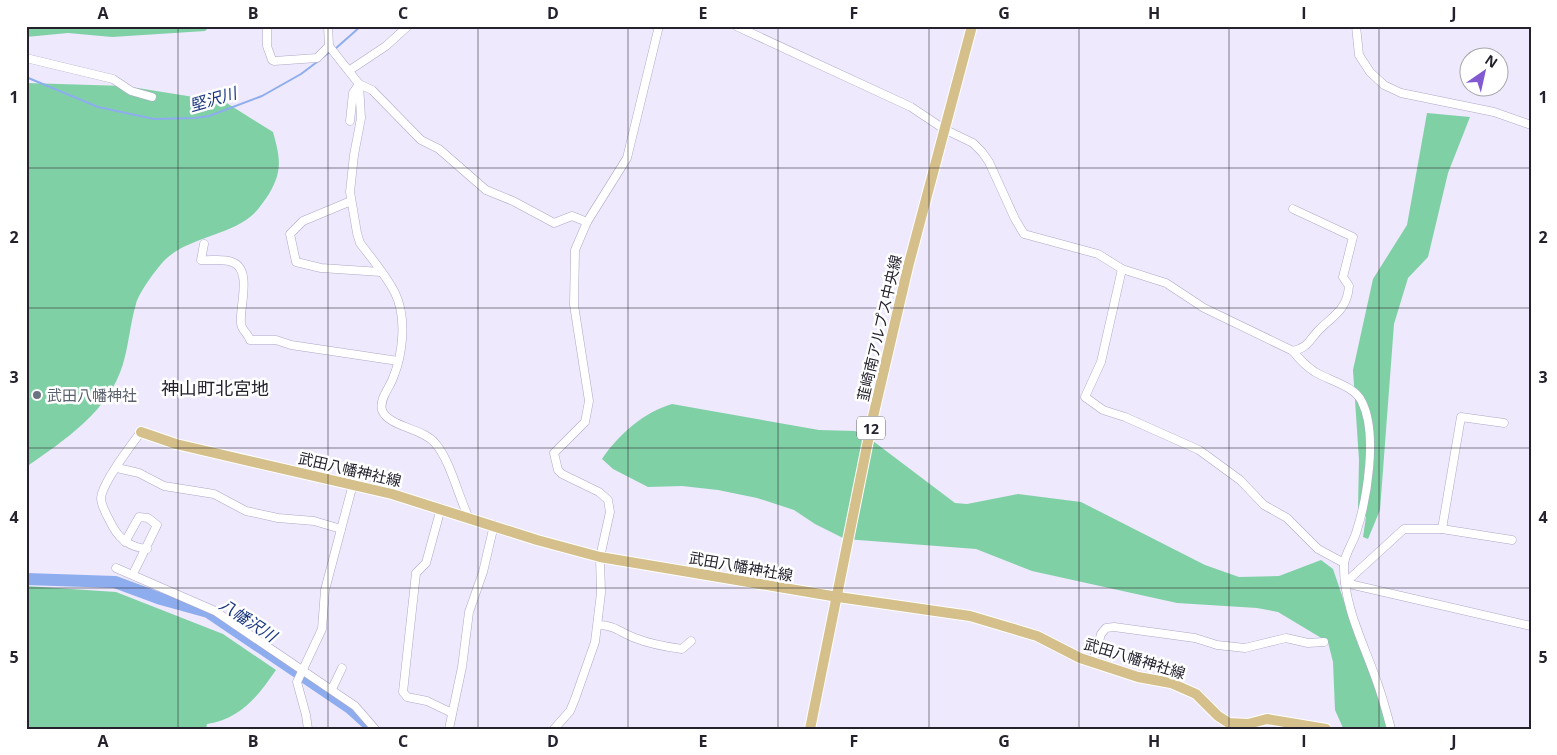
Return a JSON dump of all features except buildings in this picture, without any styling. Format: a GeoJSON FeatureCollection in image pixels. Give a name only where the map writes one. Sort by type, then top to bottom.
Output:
{"type":"FeatureCollection","features":[{"type":"Feature","properties":{"kind":"main road","name":"韮崎南アルプス中央線"},"geometry":{"type":"LineString","coordinates":[[810,729],[872,421],[944,129],[972,26]]}},
{"type":"Feature","properties":{"kind":"main road","name":"武田八幡神社線"},"geometry":{"type":"LineString","coordinates":[[141,432],[176,444],[353,484],[441,508],[600,558],[838,597],[970,616],[1037,636],[1092,662],[1138,677],[1171,683],[1196,694],[1218,716],[1229,723],[1248,724],[1266,719],[1326,729]]}},
{"type":"Feature","properties":{"kind":"street"},"geometry":{"type":"LineString","coordinates":[[267,26],[267,46],[274,61],[310,60],[317,58],[329,46]]}},
{"type":"Feature","properties":{"kind":"street"},"geometry":{"type":"LineString","coordinates":[[328,26],[329,46],[359,84],[372,90],[421,140],[439,149],[486,190],[513,201],[554,223],[572,216],[587,222]]}},
{"type":"Feature","properties":{"kind":"street"},"geometry":{"type":"LineString","coordinates":[[347,68],[386,46],[408,26]]}},
{"type":"Feature","properties":{"kind":"street"},"geometry":{"type":"LineString","coordinates":[[554,729],[570,711],[578,692],[598,625],[601,593],[600,558],[610,512],[608,500],[599,492],[562,474],[558,470],[554,452],[585,422],[589,401],[581,339],[574,305],[574,259],[579,238],[587,222],[627,158],[659,26]]}},
{"type":"Feature","properties":{"kind":"street"},"geometry":{"type":"LineString","coordinates":[[736,26],[911,107],[944,129],[972,144],[982,152],[1024,234],[1098,254],[1122,270],[1166,283],[1204,308],[1293,351],[1301,361],[1316,372],[1357,394],[1366,412],[1369,429],[1368,489],[1356,534],[1344,563],[1344,583],[1350,609],[1379,687],[1391,729]]}},
{"type":"Feature","properties":{"kind":"street"},"geometry":{"type":"LineString","coordinates":[[1356,26],[1359,56],[1370,72],[1384,85],[1401,93],[1494,112],[1531,125]]}},
{"type":"Feature","properties":{"kind":"street"},"geometry":{"type":"LineString","coordinates":[[26,58],[113,79],[132,91],[152,97]]}},
{"type":"Feature","properties":{"kind":"street"},"geometry":{"type":"LineString","coordinates":[[350,121],[353,94],[359,84]]}},
{"type":"Feature","properties":{"kind":"street"},"geometry":{"type":"LineString","coordinates":[[359,84],[361,118],[354,155],[351,201],[360,242],[395,292],[402,323],[398,361],[382,401],[382,410],[389,420],[419,432],[435,442],[443,456],[468,516]]}},
{"type":"Feature","properties":{"kind":"street"},"geometry":{"type":"LineString","coordinates":[[351,201],[297,224],[290,234],[296,262],[321,268],[381,272]]}},
{"type":"Feature","properties":{"kind":"street"},"geometry":{"type":"LineString","coordinates":[[1293,208],[1353,237],[1342,277],[1350,286],[1341,311],[1320,328],[1305,348],[1293,351]]}},
{"type":"Feature","properties":{"kind":"street"},"geometry":{"type":"LineString","coordinates":[[204,244],[201,260],[235,262],[241,271],[245,290],[240,321],[242,329],[250,340],[276,340],[296,346],[398,361]]}},
{"type":"Feature","properties":{"kind":"street"},"geometry":{"type":"LineString","coordinates":[[1122,270],[1101,362],[1085,397],[1103,410],[1125,417],[1199,450],[1240,480],[1264,505],[1287,518],[1318,549],[1344,563]]}},
{"type":"Feature","properties":{"kind":"street"},"geometry":{"type":"LineString","coordinates":[[1442,529],[1461,417],[1504,423]]}},
{"type":"Feature","properties":{"kind":"street"},"geometry":{"type":"LineString","coordinates":[[141,432],[105,484],[101,499],[117,533],[125,542],[133,548],[147,550]]}},
{"type":"Feature","properties":{"kind":"street"},"geometry":{"type":"LineString","coordinates":[[117,468],[139,473],[164,486],[214,494],[246,511],[278,518],[314,521],[341,529]]}},
{"type":"Feature","properties":{"kind":"street"},"geometry":{"type":"LineString","coordinates":[[308,729],[297,682],[322,629],[325,590],[353,484]]}},
{"type":"Feature","properties":{"kind":"street"},"geometry":{"type":"LineString","coordinates":[[441,508],[426,563],[416,573],[403,692],[408,697],[427,701],[452,713]]}},
{"type":"Feature","properties":{"kind":"street"},"geometry":{"type":"LineString","coordinates":[[125,542],[139,517],[148,518],[157,525],[147,550],[133,574]]}},
{"type":"Feature","properties":{"kind":"street"},"geometry":{"type":"LineString","coordinates":[[449,729],[469,612],[483,572],[494,525]]}},
{"type":"Feature","properties":{"kind":"street"},"geometry":{"type":"LineString","coordinates":[[1344,583],[1404,529],[1442,529],[1512,540]]}},
{"type":"Feature","properties":{"kind":"street"},"geometry":{"type":"LineString","coordinates":[[116,568],[215,611],[332,689],[355,706],[375,729]]}},
{"type":"Feature","properties":{"kind":"street"},"geometry":{"type":"LineString","coordinates":[[1344,583],[1531,626]]}},
{"type":"Feature","properties":{"kind":"street"},"geometry":{"type":"LineString","coordinates":[[598,625],[610,625],[636,638],[674,648],[682,649],[691,641]]}},
{"type":"Feature","properties":{"kind":"street"},"geometry":{"type":"LineString","coordinates":[[1092,662],[1101,634],[1106,628],[1114,627],[1195,638],[1217,645],[1245,648],[1286,638],[1308,643],[1324,642]]}},
{"type":"Feature","properties":{"kind":"street"},"geometry":{"type":"LineString","coordinates":[[332,689],[342,668]]}},
{"type":"Feature","properties":{"kind":"green space"},"geometry":{"type":"Polygon","coordinates":[[[26,26],[210,26],[205,31],[112,37],[68,33],[26,37],[26,26]]]}},
{"type":"Feature","properties":{"kind":"green space"},"geometry":{"type":"Polygon","coordinates":[[[26,83],[125,86],[225,102],[273,132],[279,163],[277,178],[269,194],[253,215],[240,224],[182,248],[162,263],[137,300],[123,364],[107,396],[84,423],[26,467],[26,83]]]}},
{"type":"Feature","properties":{"kind":"green space"},"geometry":{"type":"Polygon","coordinates":[[[1427,113],[1470,117],[1448,173],[1428,257],[1408,278],[1394,324],[1380,510],[1368,539],[1363,537],[1366,517],[1358,508],[1359,460],[1353,370],[1373,279],[1407,225],[1427,113]]]}},
{"type":"Feature","properties":{"kind":"green space"},"geometry":{"type":"Polygon","coordinates":[[[672,404],[819,430],[855,431],[869,438],[955,503],[967,504],[1018,494],[1081,502],[1205,565],[1239,577],[1279,576],[1321,560],[1333,569],[1361,651],[1396,729],[1343,728],[1335,710],[1333,662],[1328,642],[1278,612],[1257,608],[1177,603],[1032,571],[976,549],[845,539],[815,524],[794,510],[757,498],[718,490],[682,486],[648,487],[613,469],[602,459],[616,441],[632,426],[652,413],[672,404]]]}},
{"type":"Feature","properties":{"kind":"green space"},"geometry":{"type":"Polygon","coordinates":[[[26,586],[116,592],[223,634],[276,670],[248,705],[230,717],[207,724],[206,729],[26,729],[26,586]]]}},
{"type":"Feature","properties":{"kind":"waterway","name":"堅沢川"},"geometry":{"type":"LineString","coordinates":[[335,49],[361,26]]}},
{"type":"Feature","properties":{"kind":"waterway","name":"堅沢川"},"geometry":{"type":"LineString","coordinates":[[323,57],[331,51]]}},
{"type":"Feature","properties":{"kind":"waterway","name":"堅沢川"},"geometry":{"type":"LineString","coordinates":[[26,77],[98,107],[154,119],[195,118],[209,116],[262,96],[301,74],[317,62]]}},
{"type":"Feature","properties":{"kind":"waterway","name":"八幡沢川"},"geometry":{"type":"LineString","coordinates":[[26,579],[115,582],[161,599],[208,612],[350,708],[370,726]]}},
{"type":"Feature","properties":{"kind":"place","name":"武田八幡神社"},"geometry":{"type":"Point","coordinates":[37,395]}},
{"type":"Feature","properties":{"kind":"district","name":"神山町北宮地"},"geometry":{"type":"Point","coordinates":[215,388]}}]}
